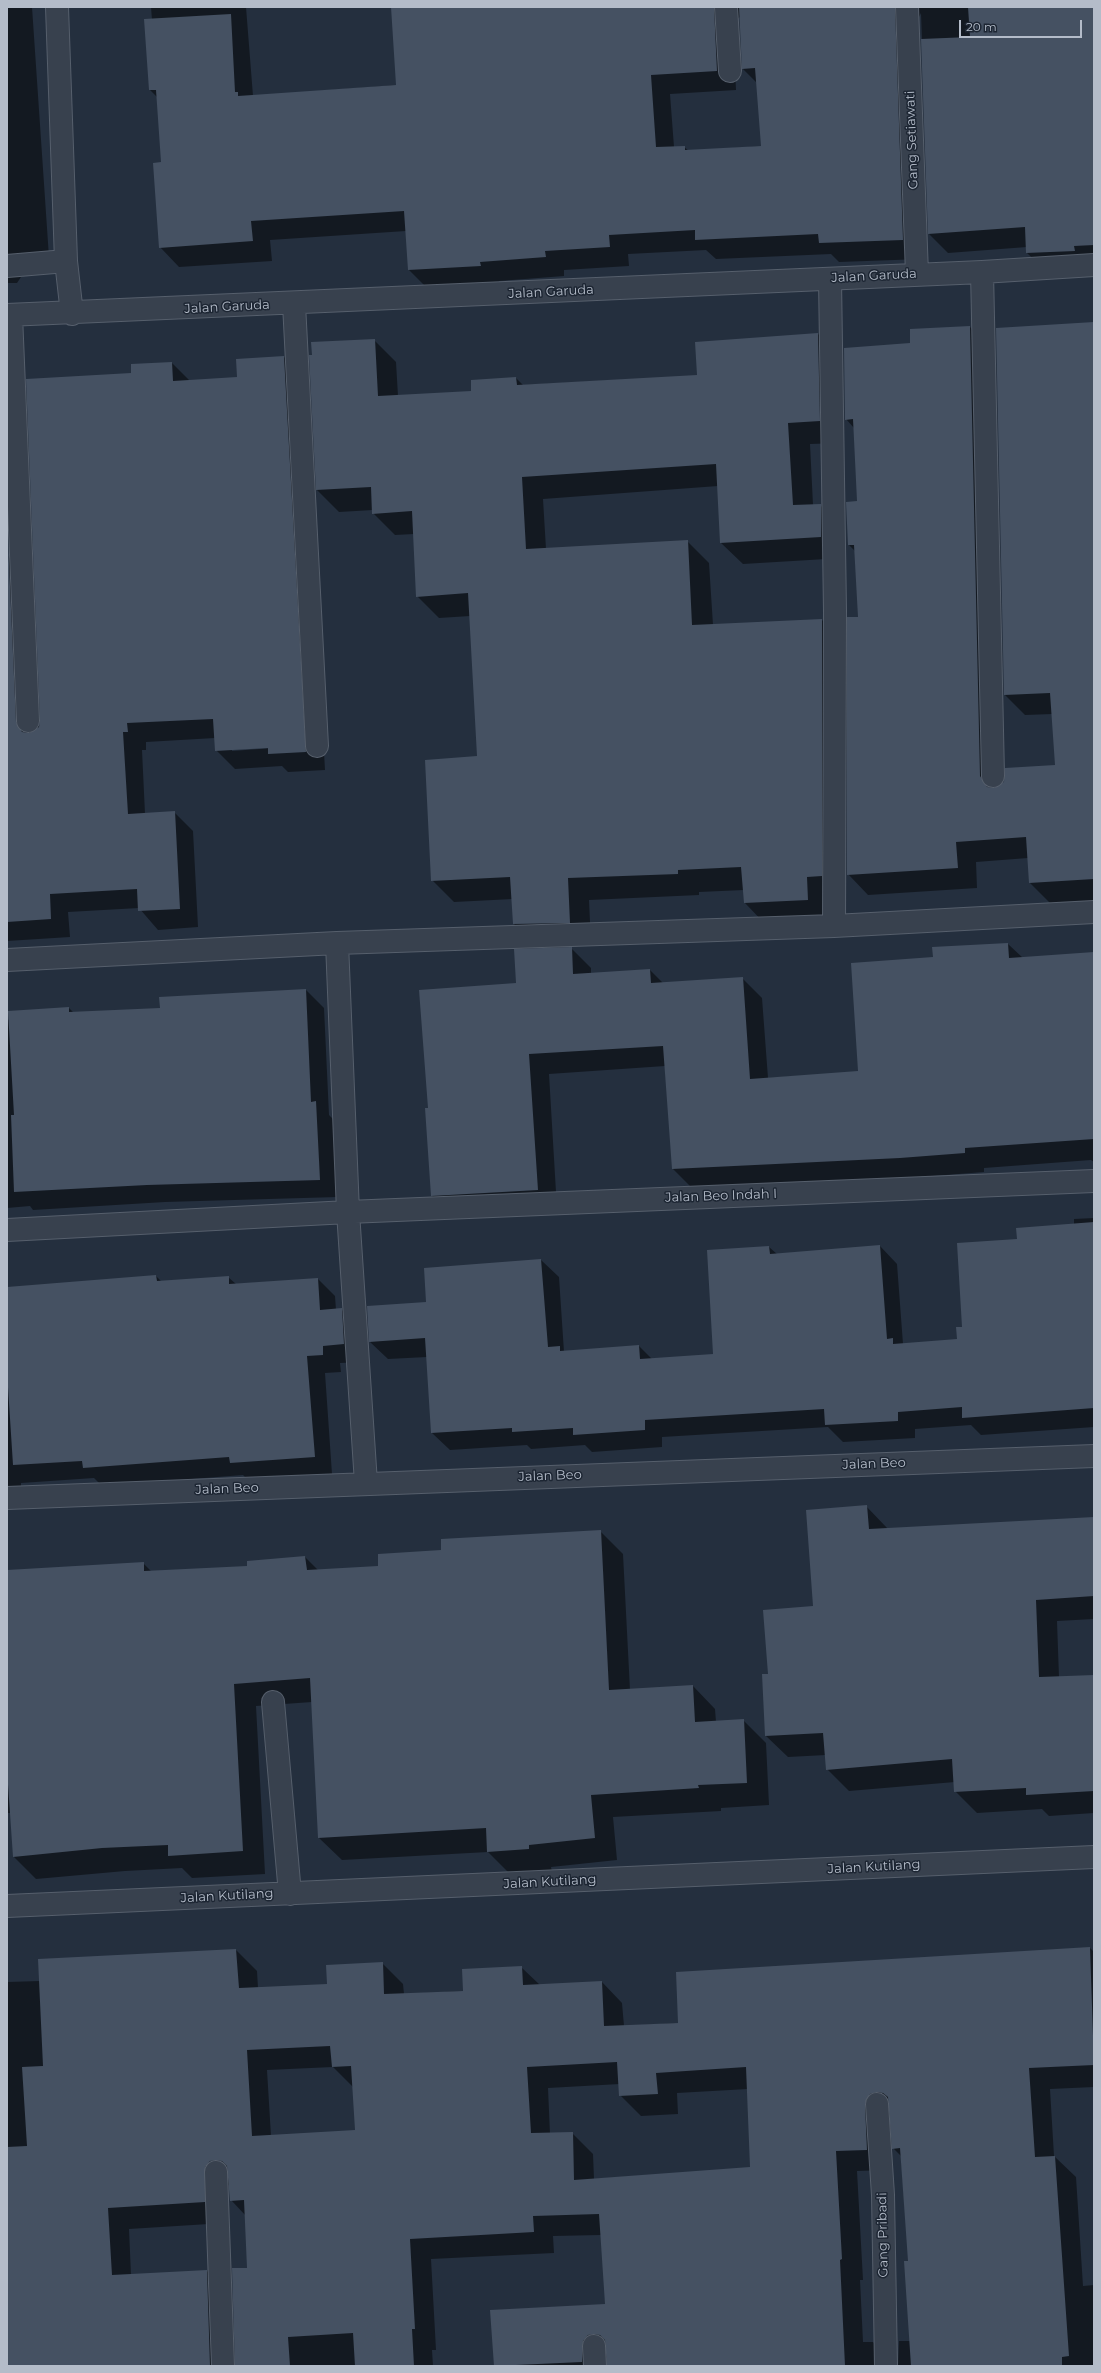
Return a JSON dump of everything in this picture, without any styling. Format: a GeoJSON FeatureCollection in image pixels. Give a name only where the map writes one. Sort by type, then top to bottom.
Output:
{"type":"FeatureCollection","features":[{"type":"Feature","properties":{"kind":"street"},"geometry":{"type":"LineString","coordinates":[[57,7],[66,261],[72,314]]}},
{"type":"Feature","properties":{"kind":"street"},"geometry":{"type":"LineString","coordinates":[[726,7],[730,71]]}},
{"type":"Feature","properties":{"kind":"street","name":"Gang Setiawati"},"geometry":{"type":"LineString","coordinates":[[907,7],[917,274]]}},
{"type":"Feature","properties":{"kind":"street"},"geometry":{"type":"LineString","coordinates":[[7,266],[66,261]]}},
{"type":"Feature","properties":{"kind":"street","name":"Jalan Garuda"},"geometry":{"type":"LineString","coordinates":[[9,315],[72,314],[982,272],[1094,264]]}},
{"type":"Feature","properties":{"kind":"street"},"geometry":{"type":"LineString","coordinates":[[982,272],[993,776]]}},
{"type":"Feature","properties":{"kind":"street"},"geometry":{"type":"LineString","coordinates":[[830,279],[835,611],[834,926]]}},
{"type":"Feature","properties":{"kind":"street"},"geometry":{"type":"LineString","coordinates":[[294,304],[317,746]]}},
{"type":"Feature","properties":{"kind":"street"},"geometry":{"type":"LineString","coordinates":[[9,315],[28,721]]}},
{"type":"Feature","properties":{"kind":"street"},"geometry":{"type":"LineString","coordinates":[[7,960],[337,943],[834,926],[1094,912]]}},
{"type":"Feature","properties":{"kind":"street"},"geometry":{"type":"LineString","coordinates":[[337,943],[348,1212],[366,1483]]}},
{"type":"Feature","properties":{"kind":"street","name":"Jalan Beo Indah I"},"geometry":{"type":"LineString","coordinates":[[7,1230],[348,1212],[1094,1181]]}},
{"type":"Feature","properties":{"kind":"street","name":"Jalan Beo"},"geometry":{"type":"LineString","coordinates":[[7,1498],[1094,1456]]}},
{"type":"Feature","properties":{"kind":"street"},"geometry":{"type":"LineString","coordinates":[[273,1702],[290,1894]]}},
{"type":"Feature","properties":{"kind":"street","name":"Jalan Kutilang"},"geometry":{"type":"LineString","coordinates":[[7,1906],[1094,1857]]}},
{"type":"Feature","properties":{"kind":"street","name":"Gang Pribadi"},"geometry":{"type":"LineString","coordinates":[[877,2104],[883,2195],[886,2366]]}},
{"type":"Feature","properties":{"kind":"street"},"geometry":{"type":"LineString","coordinates":[[216,2172],[223,2366]]}},
{"type":"Feature","properties":{"kind":"building"},"geometry":{"type":"Polygon","coordinates":[[[391,7],[714,7],[717,71],[651,75],[656,147],[685,146],[685,150],[761,146],[755,68],[742,69],[739,7],[895,7],[903,240],[819,243],[818,234],[695,240],[695,230],[609,235],[610,247],[545,251],[546,257],[480,262],[481,266],[408,270],[404,211],[251,221],[253,241],[159,248],[153,163],[161,162],[156,90],[149,90],[144,19],[231,14],[235,92],[238,92],[238,96],[396,85],[391,7]]]}},
{"type":"Feature","properties":{"kind":"building"},"geometry":{"type":"Polygon","coordinates":[[[968,7],[1094,7],[1094,245],[1074,246],[1075,251],[1026,253],[1025,227],[928,234],[921,39],[970,37],[968,7]]]}},
{"type":"Feature","properties":{"kind":"building"},"geometry":{"type":"Polygon","coordinates":[[[1094,322],[1094,879],[1029,883],[1026,837],[956,842],[958,868],[847,875],[847,617],[858,617],[854,545],[848,545],[846,502],[857,501],[853,419],[845,420],[844,348],[910,343],[910,329],[970,326],[980,776],[987,787],[994,788],[1004,782],[1005,768],[1055,765],[1050,693],[1004,695],[996,328],[1094,322]]]}},
{"type":"Feature","properties":{"kind":"building"},"geometry":{"type":"Polygon","coordinates":[[[818,333],[820,421],[788,423],[793,505],[821,504],[821,537],[720,543],[716,464],[522,477],[526,549],[688,540],[692,625],[822,619],[822,876],[807,877],[808,900],[744,903],[741,867],[678,870],[678,874],[568,878],[570,923],[513,924],[510,877],[431,881],[425,760],[477,756],[468,593],[416,597],[412,511],[372,514],[371,487],[316,490],[309,355],[312,355],[311,342],[375,339],[378,396],[471,391],[471,380],[516,377],[517,385],[697,375],[695,342],[818,333]]]}},
{"type":"Feature","properties":{"kind":"building"},"geometry":{"type":"Polygon","coordinates":[[[284,356],[306,752],[268,754],[268,748],[215,751],[213,719],[127,723],[128,732],[123,732],[128,814],[175,811],[180,909],[138,911],[137,889],[50,894],[51,919],[7,922],[7,518],[16,722],[22,732],[29,733],[39,727],[40,720],[26,379],[131,373],[131,364],[172,362],[173,381],[237,377],[236,359],[284,356]]]}},
{"type":"Feature","properties":{"kind":"building"},"geometry":{"type":"Polygon","coordinates":[[[1008,943],[1009,958],[1094,952],[1094,1139],[965,1148],[965,1153],[900,1158],[672,1169],[663,1046],[529,1054],[538,1190],[431,1196],[425,1108],[428,1108],[419,990],[516,983],[514,949],[572,947],[573,974],[650,969],[651,983],[743,977],[750,1079],[858,1071],[851,963],[933,957],[932,947],[1008,943]]]}},
{"type":"Feature","properties":{"kind":"building"},"geometry":{"type":"Polygon","coordinates":[[[306,989],[311,1102],[316,1101],[320,1180],[147,1185],[14,1192],[11,1115],[14,1115],[8,1011],[69,1007],[69,1012],[160,1008],[159,997],[306,989]]]}},
{"type":"Feature","properties":{"kind":"building"},"geometry":{"type":"Polygon","coordinates":[[[1094,1222],[1094,1408],[962,1418],[962,1407],[898,1412],[898,1421],[825,1425],[824,1409],[645,1420],[645,1430],[573,1435],[573,1428],[512,1432],[512,1428],[431,1433],[425,1338],[369,1342],[367,1306],[426,1302],[424,1268],[541,1259],[548,1347],[560,1346],[560,1351],[639,1345],[640,1359],[713,1354],[707,1250],[769,1246],[770,1254],[880,1245],[887,1339],[893,1338],[893,1344],[957,1339],[956,1327],[962,1327],[957,1243],[1017,1239],[1016,1228],[1094,1222]]]}},
{"type":"Feature","properties":{"kind":"building"},"geometry":{"type":"Polygon","coordinates":[[[156,1275],[157,1281],[229,1276],[229,1284],[318,1278],[320,1310],[342,1308],[344,1344],[323,1346],[323,1355],[307,1356],[315,1457],[230,1463],[229,1457],[83,1468],[82,1461],[13,1465],[7,1372],[7,1287],[156,1275]]]}},
{"type":"Feature","properties":{"kind":"building"},"geometry":{"type":"Polygon","coordinates":[[[867,1505],[869,1529],[1094,1517],[1094,1596],[1036,1600],[1039,1677],[1094,1675],[1094,1791],[1026,1795],[1026,1788],[954,1792],[952,1759],[826,1770],[823,1733],[765,1736],[762,1674],[768,1674],[763,1610],[813,1606],[806,1510],[867,1505]]]}},
{"type":"Feature","properties":{"kind":"building"},"geometry":{"type":"Polygon","coordinates":[[[601,1530],[609,1690],[693,1685],[695,1722],[744,1719],[747,1783],[698,1785],[699,1788],[591,1795],[595,1838],[529,1845],[529,1849],[487,1852],[486,1828],[318,1838],[310,1678],[234,1684],[243,1851],[168,1856],[168,1845],[102,1848],[13,1857],[7,1770],[7,1570],[144,1562],[144,1571],[247,1566],[247,1561],[305,1556],[307,1570],[378,1566],[378,1554],[441,1550],[441,1539],[601,1530]]]}},
{"type":"Feature","properties":{"kind":"building"},"geometry":{"type":"Polygon","coordinates":[[[1090,1947],[1094,2065],[1029,2068],[1035,2157],[1055,2156],[1069,2356],[1062,2357],[1062,2366],[911,2366],[904,2261],[908,2261],[900,2148],[892,2149],[888,2097],[883,2093],[877,2092],[870,2094],[865,2104],[867,2150],[836,2151],[842,2259],[840,2260],[845,2366],[607,2366],[605,2340],[600,2335],[594,2334],[588,2335],[583,2341],[582,2362],[494,2366],[490,2310],[605,2304],[599,2214],[533,2216],[534,2232],[410,2239],[415,2329],[412,2329],[414,2366],[355,2366],[353,2333],[288,2337],[290,2366],[235,2366],[232,2268],[247,2268],[244,2200],[230,2201],[227,2166],[222,2161],[216,2160],[210,2161],[205,2167],[205,2202],[108,2208],[112,2275],[207,2270],[210,2366],[7,2366],[7,2147],[27,2146],[22,2067],[43,2066],[38,1959],[236,1949],[239,1988],[327,1984],[326,1965],[383,1962],[384,1994],[463,1991],[462,1969],[522,1966],[523,1985],[602,1981],[604,2026],[678,2023],[676,1972],[1090,1947]],[[330,2046],[247,2050],[252,2136],[355,2130],[351,2066],[332,2067],[330,2046]],[[617,2062],[527,2067],[531,2133],[573,2132],[574,2180],[750,2167],[746,2067],[656,2073],[658,2094],[619,2096],[617,2062]]]}}]}
